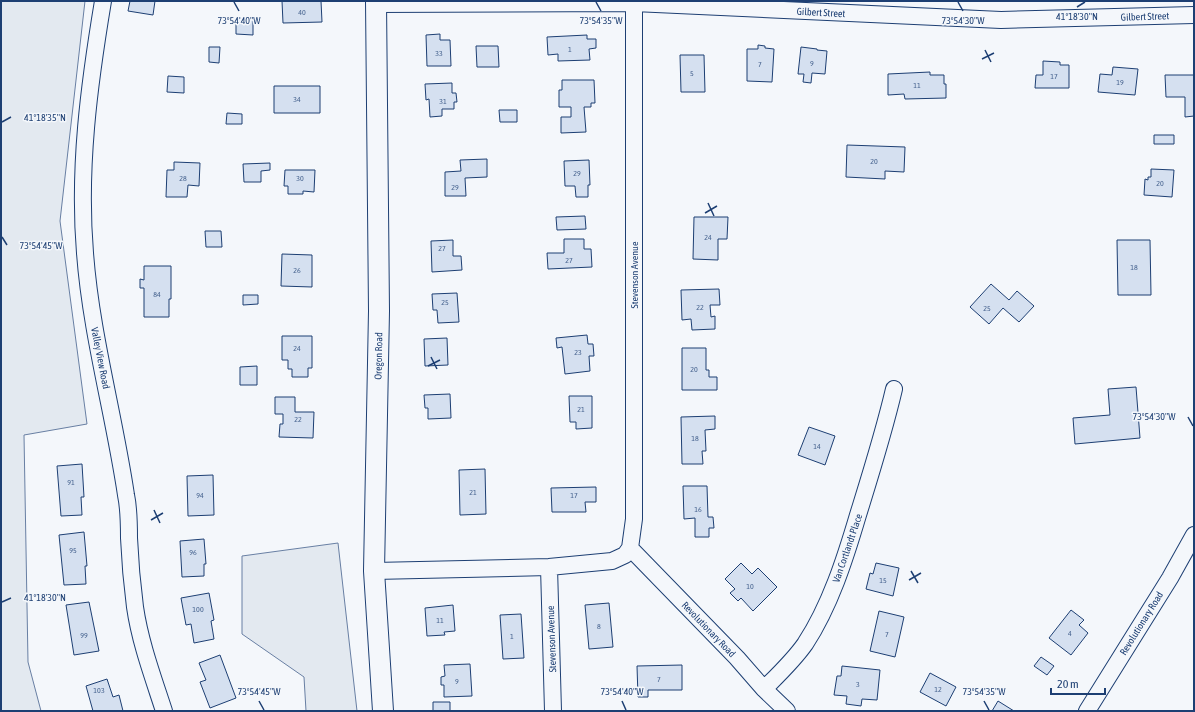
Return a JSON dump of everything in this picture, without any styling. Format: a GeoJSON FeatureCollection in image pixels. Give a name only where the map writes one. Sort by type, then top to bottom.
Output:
{"type":"FeatureCollection","features":[{"type":"Feature","properties":{"kind":"street","name":"Valley View Road"},"geometry":{"type":"LineString","coordinates":[[103,1],[91,73],[86,123],[83,175],[85,253],[96,337],[128,503],[135,607],[147,660],[164,711]]}},
{"type":"Feature","properties":{"kind":"street","name":"Gilbert Street"},"geometry":{"type":"LineString","coordinates":[[376,2],[634,2],[1002,20],[1194,15]]}},
{"type":"Feature","properties":{"kind":"street","name":"Oregon Road"},"geometry":{"type":"LineString","coordinates":[[376,2],[379,311],[374,571],[383,711]]}},
{"type":"Feature","properties":{"kind":"street","name":"Stevenson Avenue"},"geometry":{"type":"LineString","coordinates":[[630,548],[634,519],[634,2]]}},
{"type":"Feature","properties":{"kind":"street","name":"Van Cortlandt Place"},"geometry":{"type":"LineString","coordinates":[[764,689],[787,666],[805,644],[823,611],[850,544],[881,443],[894,389]]}},
{"type":"Feature","properties":{"kind":"street","name":"Revolutionary Road"},"geometry":{"type":"LineString","coordinates":[[1087,711],[1170,578],[1194,535]]}},
{"type":"Feature","properties":{"kind":"street"},"geometry":{"type":"LineString","coordinates":[[374,571],[549,567],[612,561],[625,555],[630,548]]}},
{"type":"Feature","properties":{"kind":"street","name":"Revolutionary Road"},"geometry":{"type":"LineString","coordinates":[[630,548],[737,658],[764,689],[787,711]]}},
{"type":"Feature","properties":{"kind":"street","name":"Stevenson Avenue"},"geometry":{"type":"LineString","coordinates":[[549,567],[553,711]]}},
{"type":"Feature","properties":{"kind":"shaded area"},"geometry":{"type":"Polygon","coordinates":[[[1,1],[85,1],[60,221],[87,424],[24,435],[28,662],[41,711],[1,711],[1,1]]]}},
{"type":"Feature","properties":{"kind":"shaded area"},"geometry":{"type":"Polygon","coordinates":[[[338,543],[357,711],[306,711],[304,677],[242,634],[242,556],[338,543]]]}},
{"type":"Feature","properties":{"kind":"building"},"geometry":{"type":"Polygon","coordinates":[[[130,1],[155,1],[153,15],[128,11],[130,1]]]}},
{"type":"Feature","properties":{"kind":"building"},"geometry":{"type":"Polygon","coordinates":[[[282,1],[321,1],[322,22],[283,23],[282,1]]]}},
{"type":"Feature","properties":{"kind":"building"},"geometry":{"type":"Polygon","coordinates":[[[236,19],[253,19],[253,35],[236,34],[236,19]]]}},
{"type":"Feature","properties":{"kind":"building"},"geometry":{"type":"Polygon","coordinates":[[[440,34],[440,40],[450,40],[451,66],[427,66],[426,35],[440,34]]]}},
{"type":"Feature","properties":{"kind":"building"},"geometry":{"type":"Polygon","coordinates":[[[587,35],[587,39],[596,39],[596,48],[589,49],[590,60],[558,61],[558,54],[548,55],[547,37],[587,35]]]}},
{"type":"Feature","properties":{"kind":"building"},"geometry":{"type":"Polygon","coordinates":[[[758,45],[765,46],[765,48],[774,49],[772,82],[747,81],[747,49],[758,49],[758,45]]]}},
{"type":"Feature","properties":{"kind":"building"},"geometry":{"type":"Polygon","coordinates":[[[476,46],[498,46],[499,67],[477,67],[476,46]]]}},
{"type":"Feature","properties":{"kind":"building"},"geometry":{"type":"Polygon","coordinates":[[[209,47],[220,47],[219,63],[209,62],[209,47]]]}},
{"type":"Feature","properties":{"kind":"building"},"geometry":{"type":"Polygon","coordinates":[[[801,47],[827,51],[825,74],[812,73],[811,83],[803,82],[804,74],[798,74],[801,47]]]}},
{"type":"Feature","properties":{"kind":"building"},"geometry":{"type":"Polygon","coordinates":[[[680,55],[704,55],[705,92],[681,92],[680,55]]]}},
{"type":"Feature","properties":{"kind":"building"},"geometry":{"type":"Polygon","coordinates":[[[1043,61],[1060,62],[1060,65],[1069,65],[1069,88],[1035,88],[1036,75],[1043,75],[1043,61]]]}},
{"type":"Feature","properties":{"kind":"building"},"geometry":{"type":"Polygon","coordinates":[[[1113,67],[1138,69],[1135,95],[1098,92],[1100,74],[1112,75],[1113,67]]]}},
{"type":"Feature","properties":{"kind":"building"},"geometry":{"type":"Polygon","coordinates":[[[930,72],[930,75],[944,75],[944,84],[946,84],[946,98],[905,99],[904,94],[888,95],[888,74],[930,72]]]}},
{"type":"Feature","properties":{"kind":"building"},"geometry":{"type":"Polygon","coordinates":[[[1165,75],[1194,75],[1194,116],[1185,117],[1185,97],[1166,97],[1165,75]]]}},
{"type":"Feature","properties":{"kind":"building"},"geometry":{"type":"Polygon","coordinates":[[[168,76],[184,77],[184,93],[167,92],[168,76]]]}},
{"type":"Feature","properties":{"kind":"building"},"geometry":{"type":"Polygon","coordinates":[[[562,80],[594,80],[595,103],[591,103],[591,107],[584,107],[586,132],[561,133],[561,117],[571,117],[571,107],[559,107],[559,90],[562,90],[562,80]]]}},
{"type":"Feature","properties":{"kind":"building"},"geometry":{"type":"Polygon","coordinates":[[[452,83],[452,93],[456,93],[457,102],[454,102],[454,109],[442,109],[442,116],[430,117],[429,99],[426,100],[425,84],[452,83]]]}},
{"type":"Feature","properties":{"kind":"building"},"geometry":{"type":"Polygon","coordinates":[[[274,86],[320,86],[320,113],[274,113],[274,86]]]}},
{"type":"Feature","properties":{"kind":"building"},"geometry":{"type":"Polygon","coordinates":[[[499,110],[517,110],[517,122],[500,122],[499,110]]]}},
{"type":"Feature","properties":{"kind":"building"},"geometry":{"type":"Polygon","coordinates":[[[227,113],[242,114],[242,124],[226,124],[227,113]]]}},
{"type":"Feature","properties":{"kind":"building"},"geometry":{"type":"Polygon","coordinates":[[[1154,135],[1174,135],[1174,144],[1154,144],[1154,135]]]}},
{"type":"Feature","properties":{"kind":"building"},"geometry":{"type":"Polygon","coordinates":[[[847,145],[905,147],[904,172],[885,171],[885,179],[846,177],[847,145]]]}},
{"type":"Feature","properties":{"kind":"building"},"geometry":{"type":"Polygon","coordinates":[[[487,159],[487,177],[465,178],[466,196],[445,196],[445,172],[461,171],[460,160],[487,159]]]}},
{"type":"Feature","properties":{"kind":"building"},"geometry":{"type":"Polygon","coordinates":[[[589,160],[590,185],[588,185],[588,197],[576,197],[575,186],[565,186],[564,161],[589,160]]]}},
{"type":"Feature","properties":{"kind":"building"},"geometry":{"type":"Polygon","coordinates":[[[174,162],[200,163],[199,186],[188,185],[187,197],[166,197],[167,170],[174,170],[174,162]]]}},
{"type":"Feature","properties":{"kind":"building"},"geometry":{"type":"Polygon","coordinates":[[[270,163],[270,170],[261,171],[261,182],[244,182],[243,164],[270,163]]]}},
{"type":"Feature","properties":{"kind":"building"},"geometry":{"type":"Polygon","coordinates":[[[1151,169],[1174,170],[1172,197],[1144,195],[1145,179],[1148,180],[1148,177],[1151,177],[1151,169]]]}},
{"type":"Feature","properties":{"kind":"building"},"geometry":{"type":"Polygon","coordinates":[[[285,170],[315,170],[314,192],[303,191],[303,194],[288,194],[288,186],[284,186],[285,170]]]}},
{"type":"Feature","properties":{"kind":"building"},"geometry":{"type":"Polygon","coordinates":[[[585,216],[586,229],[557,230],[556,217],[585,216]]]}},
{"type":"Feature","properties":{"kind":"building"},"geometry":{"type":"Polygon","coordinates":[[[694,217],[728,217],[727,239],[718,239],[718,260],[693,259],[694,217]]]}},
{"type":"Feature","properties":{"kind":"building"},"geometry":{"type":"Polygon","coordinates":[[[205,231],[221,231],[222,247],[206,247],[205,231]]]}},
{"type":"Feature","properties":{"kind":"building"},"geometry":{"type":"Polygon","coordinates":[[[564,239],[584,239],[584,249],[591,249],[592,267],[548,269],[547,253],[564,253],[564,239]]]}},
{"type":"Feature","properties":{"kind":"building"},"geometry":{"type":"Polygon","coordinates":[[[453,240],[453,256],[461,256],[462,270],[432,272],[431,241],[453,240]]]}},
{"type":"Feature","properties":{"kind":"building"},"geometry":{"type":"Polygon","coordinates":[[[1117,240],[1150,240],[1151,295],[1118,295],[1117,240]]]}},
{"type":"Feature","properties":{"kind":"building"},"geometry":{"type":"Polygon","coordinates":[[[282,254],[312,255],[312,287],[281,286],[282,254]]]}},
{"type":"Feature","properties":{"kind":"building"},"geometry":{"type":"Polygon","coordinates":[[[144,266],[171,266],[171,299],[169,299],[169,317],[144,317],[144,288],[140,288],[140,279],[144,280],[144,266]]]}},
{"type":"Feature","properties":{"kind":"building"},"geometry":{"type":"Polygon","coordinates":[[[991,284],[1009,300],[1017,291],[1034,306],[1019,322],[1003,308],[989,324],[970,307],[991,284]]]}},
{"type":"Feature","properties":{"kind":"building"},"geometry":{"type":"Polygon","coordinates":[[[719,289],[720,305],[710,305],[711,317],[715,316],[715,329],[692,330],[691,319],[682,320],[681,290],[719,289]]]}},
{"type":"Feature","properties":{"kind":"building"},"geometry":{"type":"Polygon","coordinates":[[[457,293],[459,322],[438,323],[437,310],[433,310],[432,294],[457,293]]]}},
{"type":"Feature","properties":{"kind":"building"},"geometry":{"type":"Polygon","coordinates":[[[243,295],[258,295],[258,304],[243,305],[243,295]]]}},
{"type":"Feature","properties":{"kind":"building"},"geometry":{"type":"Polygon","coordinates":[[[587,335],[588,344],[593,344],[594,356],[589,356],[590,371],[565,374],[562,347],[557,348],[556,338],[587,335]]]}},
{"type":"Feature","properties":{"kind":"building"},"geometry":{"type":"Polygon","coordinates":[[[282,336],[312,336],[312,368],[308,368],[308,377],[292,377],[292,369],[288,369],[288,360],[282,360],[282,336]]]}},
{"type":"Feature","properties":{"kind":"building"},"geometry":{"type":"Polygon","coordinates":[[[447,338],[448,365],[425,366],[424,339],[447,338]]]}},
{"type":"Feature","properties":{"kind":"building"},"geometry":{"type":"Polygon","coordinates":[[[682,348],[706,348],[706,370],[709,370],[709,377],[717,377],[717,390],[682,390],[682,348]]]}},
{"type":"Feature","properties":{"kind":"building"},"geometry":{"type":"Polygon","coordinates":[[[257,366],[257,385],[240,385],[240,367],[257,366]]]}},
{"type":"Feature","properties":{"kind":"building"},"geometry":{"type":"Polygon","coordinates":[[[1136,387],[1140,438],[1075,444],[1073,418],[1110,415],[1108,389],[1136,387]]]}},
{"type":"Feature","properties":{"kind":"building"},"geometry":{"type":"Polygon","coordinates":[[[450,394],[451,418],[428,419],[428,408],[425,408],[424,395],[450,394]]]}},
{"type":"Feature","properties":{"kind":"building"},"geometry":{"type":"Polygon","coordinates":[[[569,396],[592,396],[592,428],[576,429],[576,422],[570,422],[569,396]]]}},
{"type":"Feature","properties":{"kind":"building"},"geometry":{"type":"Polygon","coordinates":[[[275,397],[295,397],[295,412],[314,412],[313,438],[279,437],[280,424],[283,424],[283,414],[275,414],[275,397]]]}},
{"type":"Feature","properties":{"kind":"building"},"geometry":{"type":"Polygon","coordinates":[[[715,416],[715,429],[705,430],[706,451],[702,451],[703,464],[682,464],[681,417],[715,416]]]}},
{"type":"Feature","properties":{"kind":"building"},"geometry":{"type":"Polygon","coordinates":[[[809,427],[835,436],[825,465],[798,455],[809,427]]]}},
{"type":"Feature","properties":{"kind":"building"},"geometry":{"type":"Polygon","coordinates":[[[82,464],[84,497],[81,497],[82,515],[61,516],[57,466],[82,464]]]}},
{"type":"Feature","properties":{"kind":"building"},"geometry":{"type":"Polygon","coordinates":[[[485,469],[486,514],[460,515],[459,470],[485,469]]]}},
{"type":"Feature","properties":{"kind":"building"},"geometry":{"type":"Polygon","coordinates":[[[213,475],[214,515],[188,516],[187,476],[213,475]]]}},
{"type":"Feature","properties":{"kind":"building"},"geometry":{"type":"Polygon","coordinates":[[[683,486],[707,486],[708,517],[713,517],[714,528],[709,528],[709,537],[695,537],[695,518],[684,519],[683,486]]]}},
{"type":"Feature","properties":{"kind":"building"},"geometry":{"type":"Polygon","coordinates":[[[596,487],[596,502],[585,502],[586,512],[552,512],[551,488],[596,487]]]}},
{"type":"Feature","properties":{"kind":"building"},"geometry":{"type":"Polygon","coordinates":[[[84,532],[87,566],[85,566],[86,584],[64,585],[59,535],[84,532]]]}},
{"type":"Feature","properties":{"kind":"building"},"geometry":{"type":"Polygon","coordinates":[[[204,539],[206,564],[204,564],[204,576],[182,577],[180,541],[204,539]]]}},
{"type":"Feature","properties":{"kind":"building"},"geometry":{"type":"Polygon","coordinates":[[[741,563],[752,574],[758,568],[777,587],[753,611],[741,598],[738,601],[730,593],[735,589],[725,579],[741,563]]]}},
{"type":"Feature","properties":{"kind":"building"},"geometry":{"type":"Polygon","coordinates":[[[876,563],[899,568],[893,596],[866,589],[870,573],[873,574],[876,563]]]}},
{"type":"Feature","properties":{"kind":"building"},"geometry":{"type":"Polygon","coordinates":[[[209,593],[214,620],[211,621],[214,639],[194,643],[191,624],[186,625],[181,598],[209,593]]]}},
{"type":"Feature","properties":{"kind":"building"},"geometry":{"type":"Polygon","coordinates":[[[89,602],[99,651],[74,655],[66,605],[89,602]]]}},
{"type":"Feature","properties":{"kind":"building"},"geometry":{"type":"Polygon","coordinates":[[[609,603],[613,647],[589,649],[585,605],[609,603]]]}},
{"type":"Feature","properties":{"kind":"building"},"geometry":{"type":"Polygon","coordinates":[[[453,605],[455,631],[444,632],[445,635],[427,636],[425,608],[453,605]]]}},
{"type":"Feature","properties":{"kind":"building"},"geometry":{"type":"Polygon","coordinates":[[[1071,610],[1084,620],[1079,625],[1088,633],[1071,655],[1049,638],[1071,610]]]}},
{"type":"Feature","properties":{"kind":"building"},"geometry":{"type":"Polygon","coordinates":[[[879,611],[904,617],[895,657],[870,651],[879,611]]]}},
{"type":"Feature","properties":{"kind":"building"},"geometry":{"type":"Polygon","coordinates":[[[521,614],[524,658],[503,659],[500,615],[521,614]]]}},
{"type":"Feature","properties":{"kind":"building"},"geometry":{"type":"Polygon","coordinates":[[[220,655],[236,698],[210,708],[200,682],[206,680],[199,663],[220,655]]]}},
{"type":"Feature","properties":{"kind":"building"},"geometry":{"type":"Polygon","coordinates":[[[1041,657],[1054,666],[1047,675],[1034,666],[1041,657]]]}},
{"type":"Feature","properties":{"kind":"building"},"geometry":{"type":"Polygon","coordinates":[[[470,664],[472,696],[444,697],[444,685],[441,685],[441,677],[445,676],[444,665],[470,664]]]}},
{"type":"Feature","properties":{"kind":"building"},"geometry":{"type":"Polygon","coordinates":[[[682,665],[682,690],[648,690],[648,697],[638,697],[637,666],[682,665]]]}},
{"type":"Feature","properties":{"kind":"building"},"geometry":{"type":"Polygon","coordinates":[[[842,666],[880,670],[877,700],[862,699],[861,706],[846,704],[847,696],[834,695],[837,676],[841,676],[842,666]]]}},
{"type":"Feature","properties":{"kind":"building"},"geometry":{"type":"Polygon","coordinates":[[[930,673],[956,687],[946,706],[920,692],[930,673]]]}},
{"type":"Feature","properties":{"kind":"building"},"geometry":{"type":"Polygon","coordinates":[[[107,679],[113,697],[119,695],[123,711],[93,711],[86,686],[107,679]]]}},
{"type":"Feature","properties":{"kind":"building"},"geometry":{"type":"Polygon","coordinates":[[[998,701],[1014,711],[992,711],[998,701]]]}},
{"type":"Feature","properties":{"kind":"building"},"geometry":{"type":"Polygon","coordinates":[[[433,702],[450,702],[450,711],[433,711],[433,702]]]}}]}
